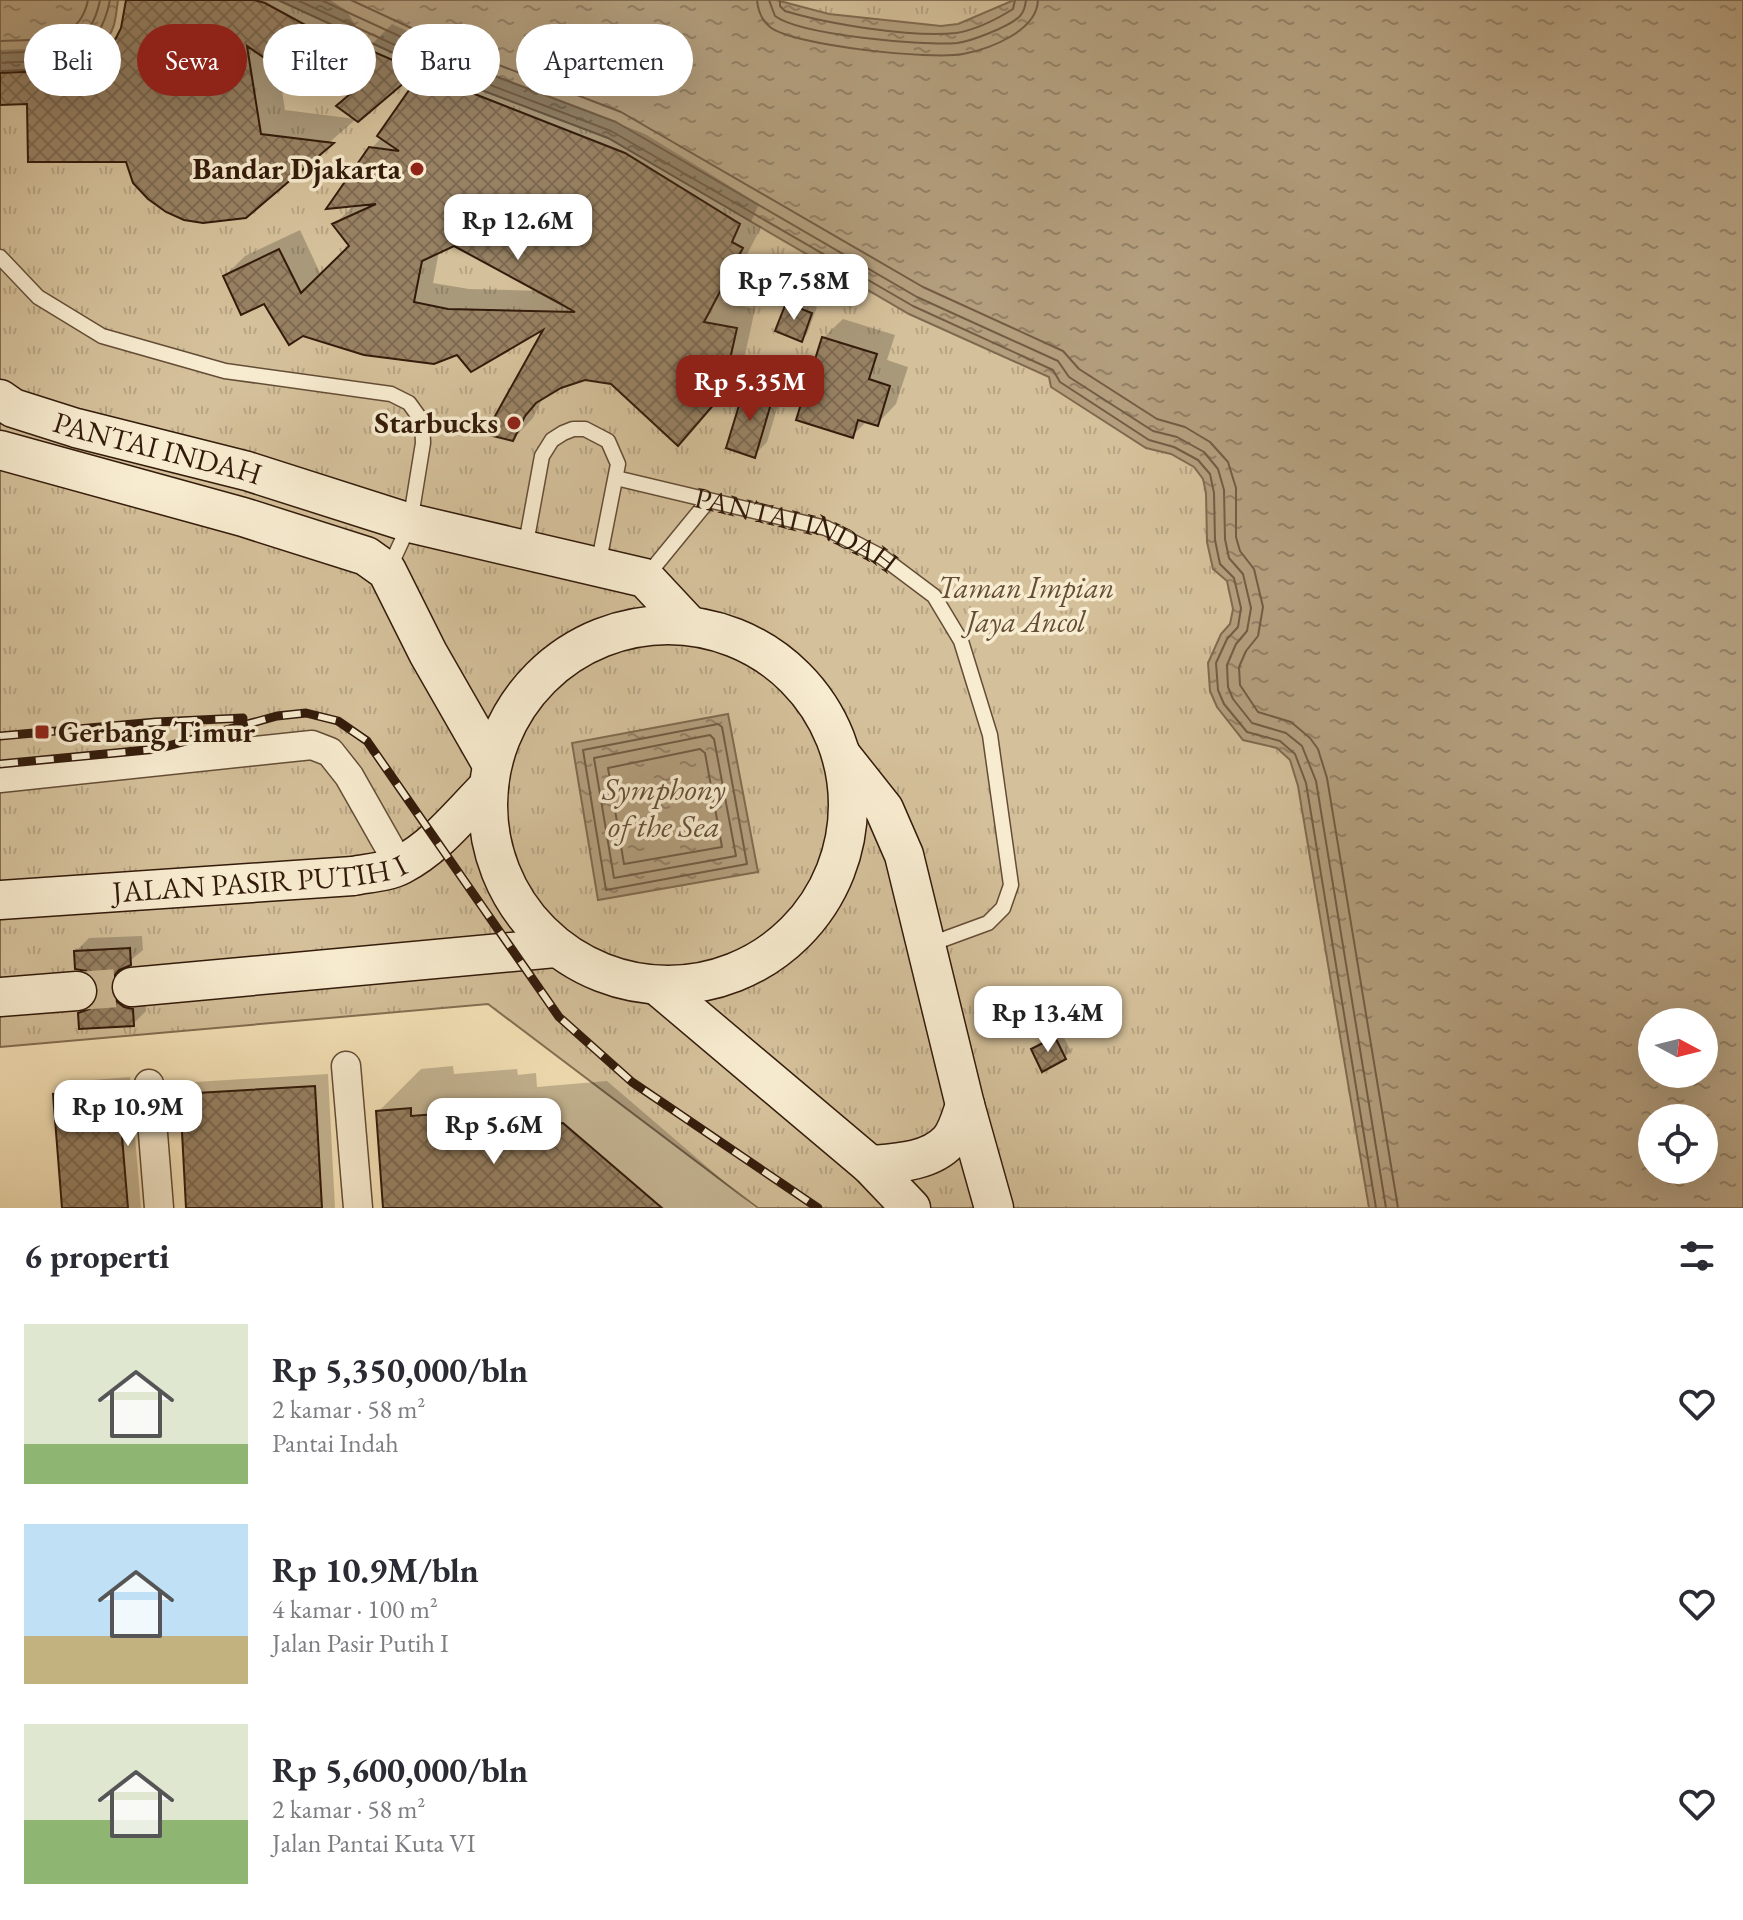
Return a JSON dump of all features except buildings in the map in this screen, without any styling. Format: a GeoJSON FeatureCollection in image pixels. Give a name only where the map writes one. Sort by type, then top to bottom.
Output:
{"type":"FeatureCollection","features":[{"type":"Feature","properties":{"kind":"street","name":"PANTAI INDAH"},"geometry":{"type":"LineString","coordinates":[[0,399],[13,408],[76,428],[247,471],[410,523],[645,578]]}},
{"type":"Feature","properties":{"kind":"street","name":"PANTAI INDAH"},"geometry":{"type":"LineString","coordinates":[[0,450],[243,517],[366,556],[387,571]]}},
{"type":"Feature","properties":{"kind":"street"},"geometry":{"type":"LineString","coordinates":[[387,571],[490,774]]}},
{"type":"Feature","properties":{"kind":"street"},"geometry":{"type":"LineString","coordinates":[[645,578],[688,624]]}},
{"type":"Feature","properties":{"kind":"street"},"geometry":{"type":"LineString","coordinates":[[688,624],[730,634],[768,653],[800,681],[825,715],[842,756],[849,804],[842,852],[823,898],[793,936],[754,965],[708,982],[659,987],[604,976],[555,948],[522,913],[498,871],[487,824],[490,774],[511,714],[543,673],[586,642],[636,626],[688,624]]}},
{"type":"Feature","properties":{"kind":"street"},"geometry":{"type":"LineString","coordinates":[[0,778],[312,745],[330,752],[349,776],[400,866]]}},
{"type":"Feature","properties":{"kind":"street"},"geometry":{"type":"LineString","coordinates":[[842,756],[884,809],[904,855],[965,1105],[994,1208]]}},
{"type":"Feature","properties":{"kind":"street","name":"JALAN PASIR PUTIH I"},"geometry":{"type":"LineString","coordinates":[[0,900],[353,876],[400,866],[436,840],[490,774]]}},
{"type":"Feature","properties":{"kind":"street"},"geometry":{"type":"LineString","coordinates":[[132,987],[555,948]]}},
{"type":"Feature","properties":{"kind":"street"},"geometry":{"type":"LineString","coordinates":[[659,987],[870,1165],[911,1208]]}},
{"type":"Feature","properties":{"kind":"street"},"geometry":{"type":"LineString","coordinates":[[0,997],[77,991]]}},
{"type":"Feature","properties":{"kind":"street"},"geometry":{"type":"LineString","coordinates":[[346,1066],[358,1208]]}},
{"type":"Feature","properties":{"kind":"street"},"geometry":{"type":"LineString","coordinates":[[149,1084],[159,1208]]}},
{"type":"Feature","properties":{"kind":"street"},"geometry":{"type":"LineString","coordinates":[[870,1165],[900,1163],[937,1150],[949,1141],[965,1105]]}},
{"type":"Feature","properties":{"kind":"lane"},"geometry":{"type":"LineString","coordinates":[[0,257],[38,297],[102,336],[225,371],[391,394],[409,403],[422,421],[423,443],[410,523],[387,571]]}},
{"type":"Feature","properties":{"kind":"lane"},"geometry":{"type":"LineString","coordinates":[[525,549],[542,456],[552,440],[563,433],[585,429],[608,441],[618,464],[598,566]]}},
{"type":"Feature","properties":{"kind":"lane","name":"PANTAI INDAH"},"geometry":{"type":"LineString","coordinates":[[616,478],[826,528],[882,557],[934,596],[961,641],[990,735],[1011,885],[1003,908],[988,923],[925,946]]}},
{"type":"Feature","properties":{"kind":"lane"},"geometry":{"type":"LineString","coordinates":[[645,578],[708,501]]}},
{"type":"Feature","properties":{"kind":"green space","name":"Taman Impian Jaya Ancol"},"geometry":{"type":"Polygon","coordinates":[[[0,0],[1743,0],[1743,1208],[758,1208],[488,1004],[0,1047],[0,0]]]}},
{"type":"Feature","properties":{"kind":"water"},"geometry":{"type":"Polygon","coordinates":[[[0,0],[118,0],[114,24],[24,24],[24,70],[0,71],[0,0]]]}},
{"type":"Feature","properties":{"kind":"water"},"geometry":{"type":"Polygon","coordinates":[[[278,0],[776,0],[829,14],[941,26],[958,24],[1014,0],[1743,0],[1743,1208],[1369,1208],[1298,786],[1290,760],[1277,748],[1243,740],[1217,707],[1210,691],[1208,663],[1221,634],[1230,624],[1233,609],[1227,581],[1213,569],[1207,542],[1203,479],[1194,467],[1171,454],[1146,448],[1051,387],[1049,377],[909,314],[608,138],[497,96],[500,96],[500,24],[392,24],[392,52],[376,45],[376,24],[330,24],[278,0]]]}},
{"type":"Feature","properties":{"kind":"water","name":"Symphony of the Sea"},"geometry":{"type":"Polygon","coordinates":[[[728,714],[758,872],[598,900],[572,743],[728,714]]]}},
{"type":"Feature","properties":{"kind":"tunnel"},"geometry":{"type":"LineString","coordinates":[[77,991],[132,987]]}},
{"type":"Feature","properties":{"kind":"railway"},"geometry":{"type":"LineString","coordinates":[[0,764],[157,749],[277,716],[306,713],[338,721],[367,741],[559,1017],[632,1082],[818,1208]]}},
{"type":"Feature","properties":{"kind":"railway"},"geometry":{"type":"LineString","coordinates":[[0,736],[156,722],[243,718]]}},
{"type":"Feature","properties":{"kind":"place","name":"Bandar Djakarta"},"geometry":{"type":"Point","coordinates":[417,169]}},
{"type":"Feature","properties":{"kind":"place","name":"Starbucks"},"geometry":{"type":"Point","coordinates":[514,423]}},
{"type":"Feature","properties":{"kind":"place","name":"Gerbang Timur"},"geometry":{"type":"Point","coordinates":[42,732]}}]}
